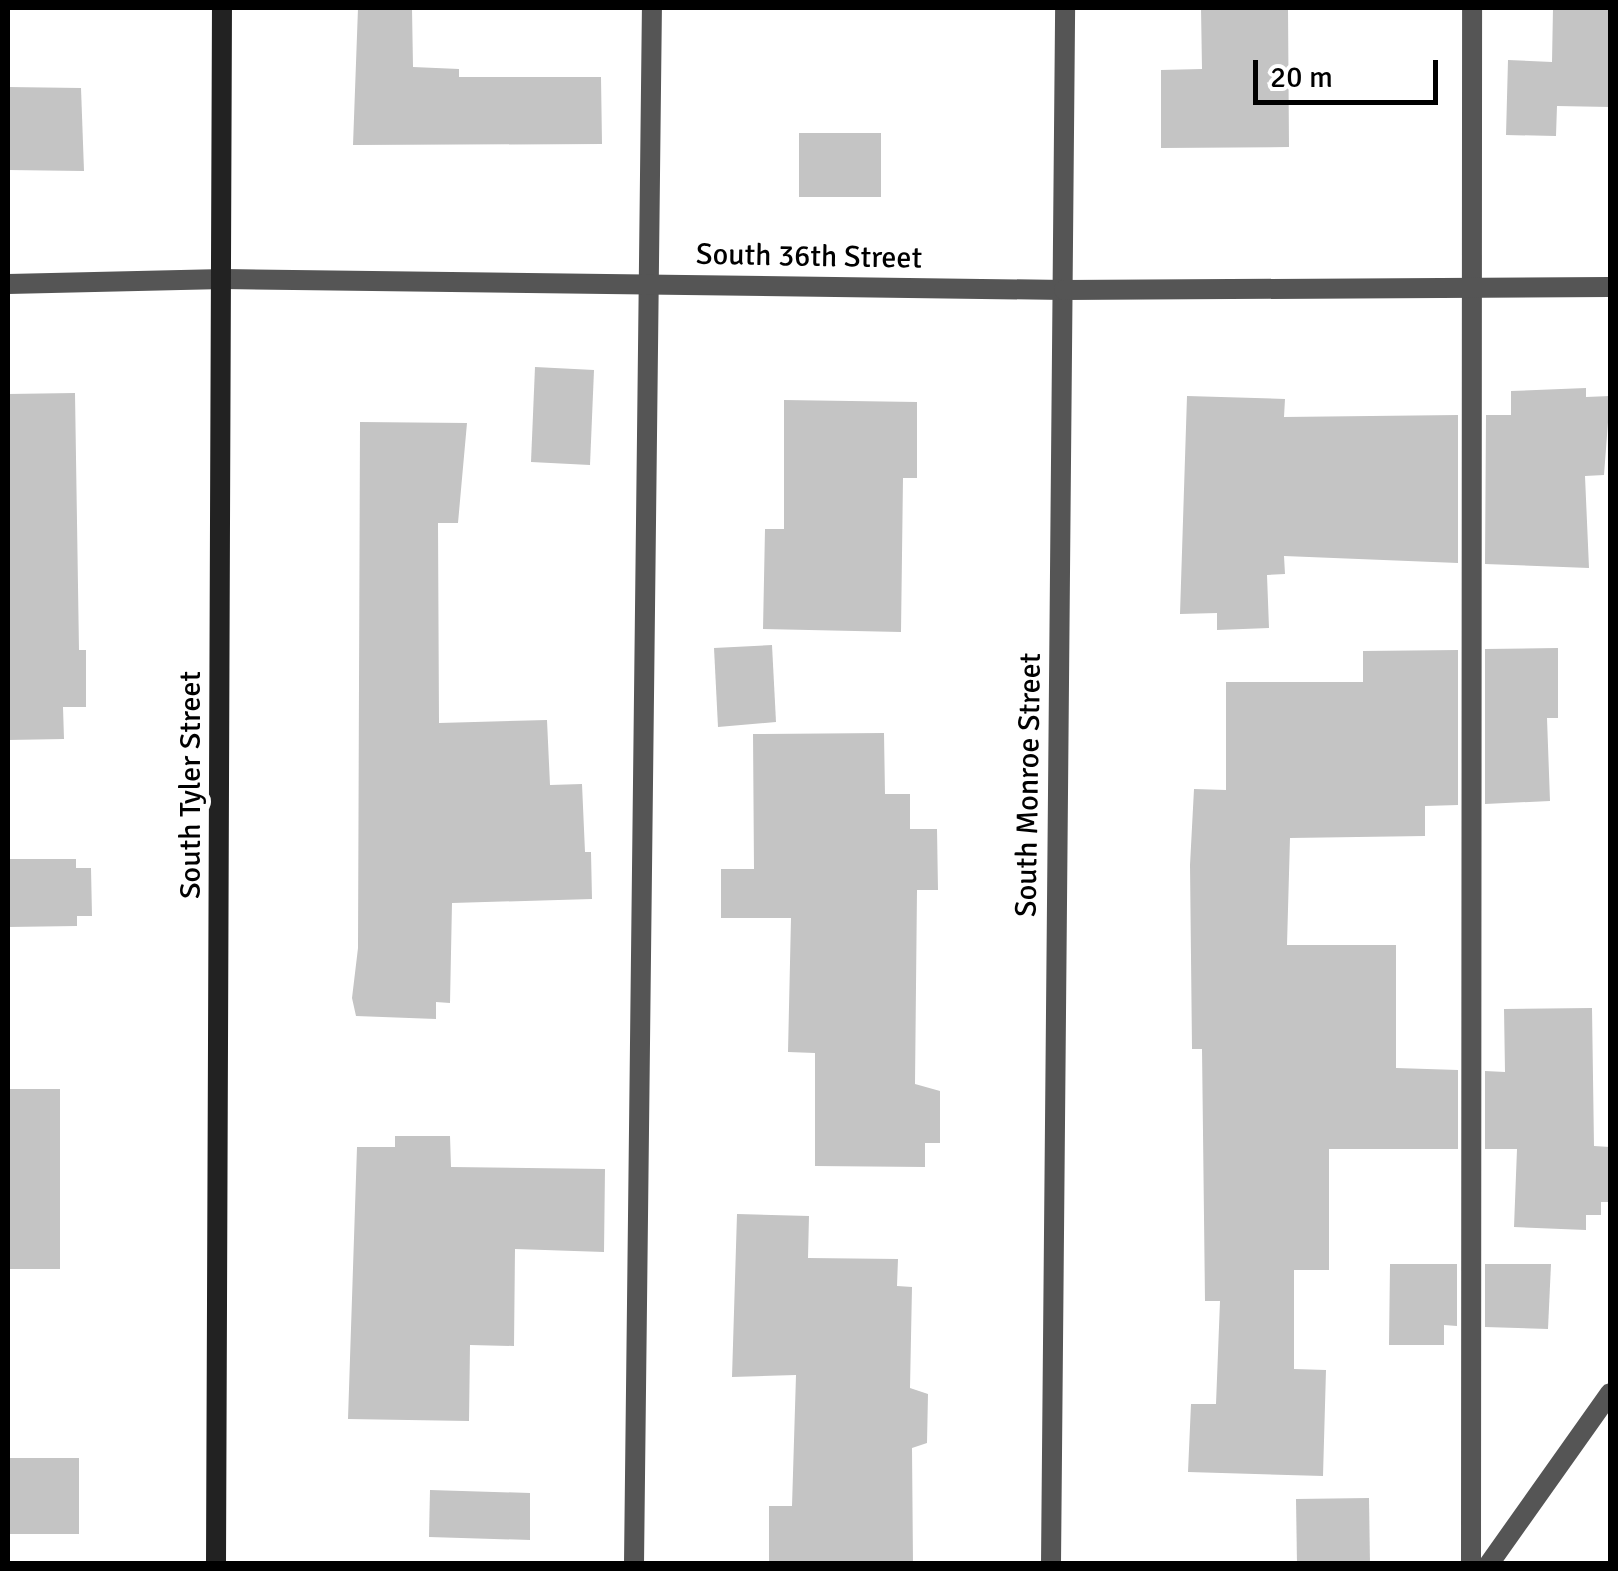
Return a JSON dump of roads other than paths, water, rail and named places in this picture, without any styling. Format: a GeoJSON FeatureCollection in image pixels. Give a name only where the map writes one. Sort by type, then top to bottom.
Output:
{"type":"FeatureCollection","features":[{"type":"Feature","properties":{"kind":"main road","name":"South Tyler Street"},"geometry":{"type":"LineString","coordinates":[[216,1564],[224,280],[222,8]]}},
{"type":"Feature","properties":{"kind":"street"},"geometry":{"type":"LineString","coordinates":[[634,1564],[652,8]]}},
{"type":"Feature","properties":{"kind":"street","name":"South Monroe Street"},"geometry":{"type":"LineString","coordinates":[[1051,1564],[1065,8]]}},
{"type":"Feature","properties":{"kind":"street"},"geometry":{"type":"LineString","coordinates":[[1471,1564],[1472,8]]}},
{"type":"Feature","properties":{"kind":"street","name":"South 36th Street"},"geometry":{"type":"LineString","coordinates":[[8,284],[224,280],[1064,290],[1610,287]]}},
{"type":"Feature","properties":{"kind":"street"},"geometry":{"type":"LineString","coordinates":[[1488,1564],[1610,1393]]}}]}
